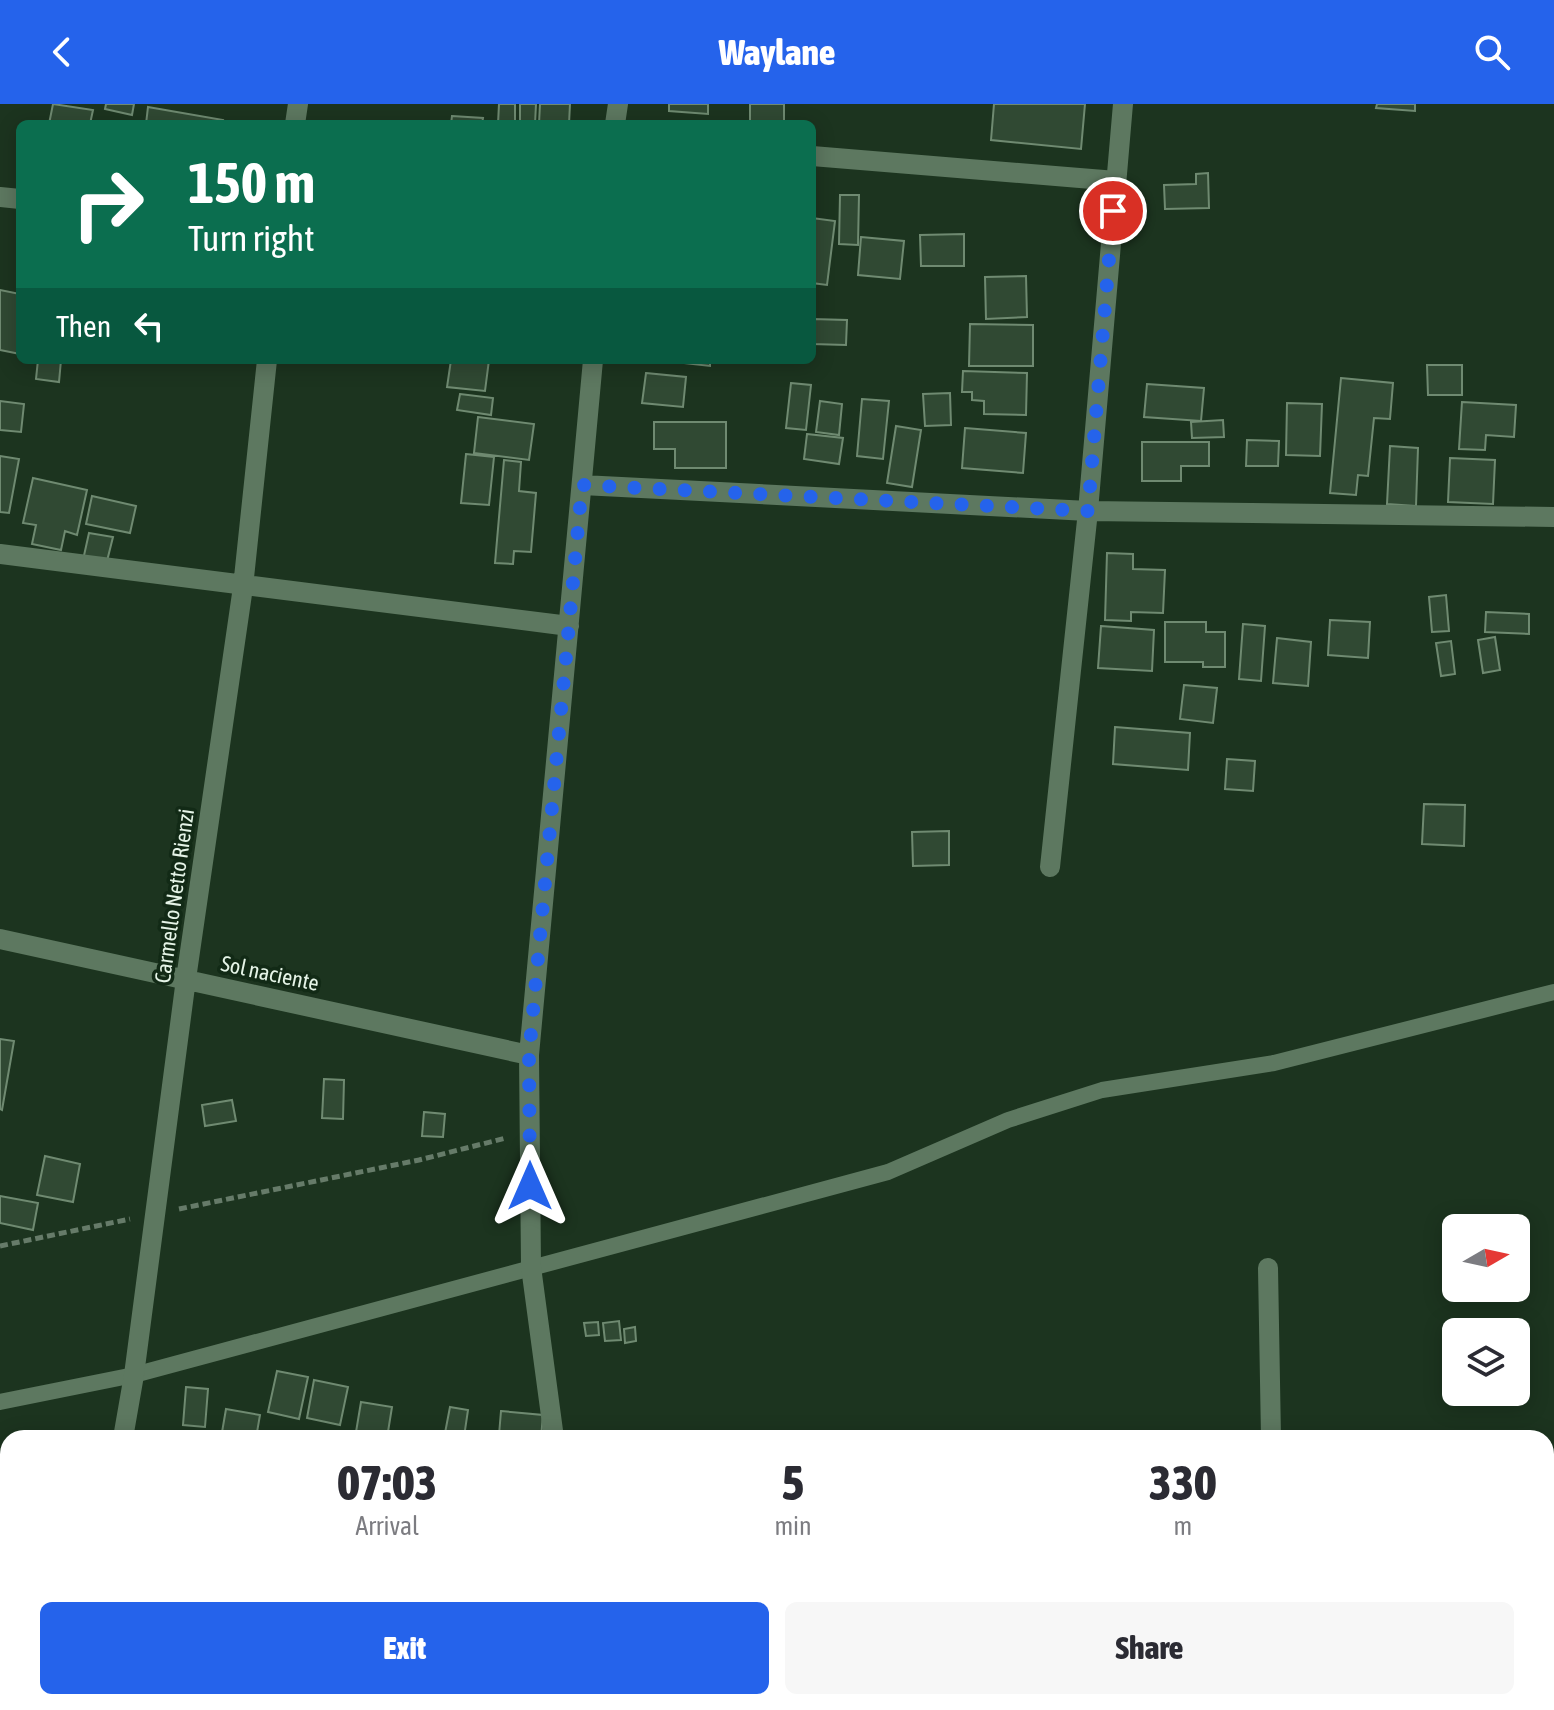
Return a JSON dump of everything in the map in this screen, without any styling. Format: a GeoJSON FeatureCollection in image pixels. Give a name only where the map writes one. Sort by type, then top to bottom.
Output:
{"type":"FeatureCollection","features":[{"type":"Feature","properties":{"kind":"street"},"geometry":{"type":"LineString","coordinates":[[1050,867],[1088,511],[1123,104]]}},
{"type":"Feature","properties":{"kind":"street"},"geometry":{"type":"LineString","coordinates":[[816,156],[1116,181]]}},
{"type":"Feature","properties":{"kind":"street","name":"Carmello Netto Rienzi"},"geometry":{"type":"LineString","coordinates":[[124,1430],[243,587],[267,364]]}},
{"type":"Feature","properties":{"kind":"street"},"geometry":{"type":"LineString","coordinates":[[553,1430],[531,1267],[529,1055],[593,364]]}},
{"type":"Feature","properties":{"kind":"street"},"geometry":{"type":"LineString","coordinates":[[582,485],[1088,511],[1554,517]]}},
{"type":"Feature","properties":{"kind":"street"},"geometry":{"type":"LineString","coordinates":[[0,554],[569,626]]}},
{"type":"Feature","properties":{"kind":"street","name":"Sol naciente"},"geometry":{"type":"LineString","coordinates":[[0,939],[529,1055]]}},
{"type":"Feature","properties":{"kind":"street"},"geometry":{"type":"LineString","coordinates":[[1268,1268],[1271,1430]]}},
{"type":"Feature","properties":{"kind":"lane"},"geometry":{"type":"LineString","coordinates":[[0,1402],[134,1375],[888,1172],[1008,1120],[1102,1090],[1274,1063],[1554,992]]}},
{"type":"Feature","properties":{"kind":"path"},"geometry":{"type":"LineString","coordinates":[[0,1246],[419,1160],[530,1131]]}},
{"type":"Feature","properties":{"kind":"building"},"geometry":{"type":"Polygon","coordinates":[[[53,104],[93,110],[91,120],[50,120],[53,104]]]}},
{"type":"Feature","properties":{"kind":"building"},"geometry":{"type":"Polygon","coordinates":[[[106,104],[134,104],[132,115],[105,109],[106,104]]]}},
{"type":"Feature","properties":{"kind":"building"},"geometry":{"type":"Polygon","coordinates":[[[499,104],[515,104],[515,120],[498,120],[499,104]]]}},
{"type":"Feature","properties":{"kind":"building"},"geometry":{"type":"Polygon","coordinates":[[[520,104],[536,104],[535,120],[520,120],[520,104]]]}},
{"type":"Feature","properties":{"kind":"building"},"geometry":{"type":"Polygon","coordinates":[[[540,104],[570,104],[569,120],[539,120],[540,104]]]}},
{"type":"Feature","properties":{"kind":"building"},"geometry":{"type":"Polygon","coordinates":[[[669,104],[708,104],[708,114],[669,111],[669,104]]]}},
{"type":"Feature","properties":{"kind":"building"},"geometry":{"type":"Polygon","coordinates":[[[750,104],[784,104],[784,120],[750,120],[750,104]]]}},
{"type":"Feature","properties":{"kind":"building"},"geometry":{"type":"Polygon","coordinates":[[[994,104],[1085,104],[1081,149],[991,140],[994,104]]]}},
{"type":"Feature","properties":{"kind":"building"},"geometry":{"type":"Polygon","coordinates":[[[1377,104],[1415,104],[1415,111],[1376,108],[1377,104]]]}},
{"type":"Feature","properties":{"kind":"building"},"geometry":{"type":"Polygon","coordinates":[[[148,107],[223,120],[146,120],[148,107]]]}},
{"type":"Feature","properties":{"kind":"building"},"geometry":{"type":"Polygon","coordinates":[[[452,116],[483,118],[483,120],[452,120],[452,116]]]}},
{"type":"Feature","properties":{"kind":"building"},"geometry":{"type":"Polygon","coordinates":[[[1208,173],[1209,208],[1165,209],[1164,185],[1196,184],[1196,174],[1208,173]]]}},
{"type":"Feature","properties":{"kind":"building"},"geometry":{"type":"Polygon","coordinates":[[[840,195],[859,195],[858,245],[839,244],[840,195]]]}},
{"type":"Feature","properties":{"kind":"building"},"geometry":{"type":"Polygon","coordinates":[[[816,219],[835,221],[827,285],[816,284],[816,219]]]}},
{"type":"Feature","properties":{"kind":"building"},"geometry":{"type":"Polygon","coordinates":[[[964,234],[964,266],[921,266],[920,235],[964,234]]]}},
{"type":"Feature","properties":{"kind":"building"},"geometry":{"type":"Polygon","coordinates":[[[861,237],[904,241],[900,279],[858,275],[861,237]]]}},
{"type":"Feature","properties":{"kind":"building"},"geometry":{"type":"Polygon","coordinates":[[[1026,276],[1027,317],[986,319],[985,277],[1026,276]]]}},
{"type":"Feature","properties":{"kind":"building"},"geometry":{"type":"Polygon","coordinates":[[[0,290],[16,293],[16,353],[0,350],[0,290]]]}},
{"type":"Feature","properties":{"kind":"building"},"geometry":{"type":"Polygon","coordinates":[[[816,319],[847,320],[846,345],[816,344],[816,319]]]}},
{"type":"Feature","properties":{"kind":"building"},"geometry":{"type":"Polygon","coordinates":[[[970,324],[1033,325],[1033,366],[969,366],[970,324]]]}},
{"type":"Feature","properties":{"kind":"building"},"geometry":{"type":"Polygon","coordinates":[[[38,364],[61,364],[59,382],[36,379],[38,364]]]}},
{"type":"Feature","properties":{"kind":"building"},"geometry":{"type":"Polygon","coordinates":[[[450,364],[488,364],[485,391],[447,387],[450,364]]]}},
{"type":"Feature","properties":{"kind":"building"},"geometry":{"type":"Polygon","coordinates":[[[1427,365],[1462,365],[1462,395],[1428,395],[1427,365]]]}},
{"type":"Feature","properties":{"kind":"building"},"geometry":{"type":"Polygon","coordinates":[[[963,371],[1027,373],[1026,415],[984,414],[984,401],[972,400],[972,392],[962,392],[963,371]]]}},
{"type":"Feature","properties":{"kind":"building"},"geometry":{"type":"Polygon","coordinates":[[[646,373],[686,377],[683,407],[642,403],[646,373]]]}},
{"type":"Feature","properties":{"kind":"building"},"geometry":{"type":"Polygon","coordinates":[[[1341,378],[1393,383],[1390,419],[1374,418],[1368,476],[1358,475],[1356,495],[1330,493],[1341,378]]]}},
{"type":"Feature","properties":{"kind":"building"},"geometry":{"type":"Polygon","coordinates":[[[791,383],[811,385],[806,430],[786,428],[791,383]]]}},
{"type":"Feature","properties":{"kind":"building"},"geometry":{"type":"Polygon","coordinates":[[[1147,384],[1204,388],[1201,421],[1144,417],[1147,384]]]}},
{"type":"Feature","properties":{"kind":"building"},"geometry":{"type":"Polygon","coordinates":[[[950,393],[951,425],[925,426],[923,394],[950,393]]]}},
{"type":"Feature","properties":{"kind":"building"},"geometry":{"type":"Polygon","coordinates":[[[460,394],[493,398],[491,415],[457,410],[460,394]]]}},
{"type":"Feature","properties":{"kind":"building"},"geometry":{"type":"Polygon","coordinates":[[[862,399],[889,401],[883,459],[857,456],[862,399]]]}},
{"type":"Feature","properties":{"kind":"building"},"geometry":{"type":"Polygon","coordinates":[[[0,401],[24,404],[21,432],[0,430],[0,401]]]}},
{"type":"Feature","properties":{"kind":"building"},"geometry":{"type":"Polygon","coordinates":[[[820,401],[842,404],[839,435],[816,432],[820,401]]]}},
{"type":"Feature","properties":{"kind":"building"},"geometry":{"type":"Polygon","coordinates":[[[1462,402],[1516,405],[1514,437],[1486,435],[1485,450],[1459,449],[1462,402]]]}},
{"type":"Feature","properties":{"kind":"building"},"geometry":{"type":"Polygon","coordinates":[[[1287,403],[1322,404],[1320,456],[1286,455],[1287,403]]]}},
{"type":"Feature","properties":{"kind":"building"},"geometry":{"type":"Polygon","coordinates":[[[478,417],[534,424],[529,460],[474,453],[478,417]]]}},
{"type":"Feature","properties":{"kind":"building"},"geometry":{"type":"Polygon","coordinates":[[[1223,420],[1224,437],[1192,438],[1191,422],[1223,420]]]}},
{"type":"Feature","properties":{"kind":"building"},"geometry":{"type":"Polygon","coordinates":[[[654,422],[726,422],[726,468],[675,468],[675,449],[654,449],[654,422]]]}},
{"type":"Feature","properties":{"kind":"building"},"geometry":{"type":"Polygon","coordinates":[[[896,426],[921,430],[912,487],[887,483],[896,426]]]}},
{"type":"Feature","properties":{"kind":"building"},"geometry":{"type":"Polygon","coordinates":[[[965,428],[1026,433],[1023,473],[962,468],[965,428]]]}},
{"type":"Feature","properties":{"kind":"building"},"geometry":{"type":"Polygon","coordinates":[[[807,434],[843,438],[839,464],[804,459],[807,434]]]}},
{"type":"Feature","properties":{"kind":"building"},"geometry":{"type":"Polygon","coordinates":[[[1247,440],[1279,441],[1278,466],[1246,466],[1247,440]]]}},
{"type":"Feature","properties":{"kind":"building"},"geometry":{"type":"Polygon","coordinates":[[[1142,442],[1209,442],[1209,466],[1181,466],[1181,481],[1142,481],[1142,442]]]}},
{"type":"Feature","properties":{"kind":"building"},"geometry":{"type":"Polygon","coordinates":[[[1390,446],[1418,448],[1416,506],[1387,504],[1390,446]]]}},
{"type":"Feature","properties":{"kind":"building"},"geometry":{"type":"Polygon","coordinates":[[[466,454],[494,457],[489,505],[461,503],[466,454]]]}},
{"type":"Feature","properties":{"kind":"building"},"geometry":{"type":"Polygon","coordinates":[[[0,456],[19,459],[9,513],[0,512],[0,456]]]}},
{"type":"Feature","properties":{"kind":"building"},"geometry":{"type":"Polygon","coordinates":[[[1450,458],[1495,460],[1493,504],[1448,502],[1450,458]]]}},
{"type":"Feature","properties":{"kind":"building"},"geometry":{"type":"Polygon","coordinates":[[[504,460],[521,462],[519,491],[536,493],[531,552],[514,551],[513,564],[495,563],[504,460]]]}},
{"type":"Feature","properties":{"kind":"building"},"geometry":{"type":"Polygon","coordinates":[[[33,478],[87,490],[77,535],[65,531],[61,550],[32,544],[36,525],[23,523],[33,478]]]}},
{"type":"Feature","properties":{"kind":"building"},"geometry":{"type":"Polygon","coordinates":[[[92,496],[136,506],[130,533],[86,524],[92,496]]]}},
{"type":"Feature","properties":{"kind":"building"},"geometry":{"type":"Polygon","coordinates":[[[89,533],[113,537],[106,565],[83,560],[89,533]]]}},
{"type":"Feature","properties":{"kind":"building"},"geometry":{"type":"Polygon","coordinates":[[[1107,553],[1133,554],[1133,569],[1165,570],[1163,613],[1131,612],[1131,621],[1105,620],[1107,553]]]}},
{"type":"Feature","properties":{"kind":"building"},"geometry":{"type":"Polygon","coordinates":[[[1446,595],[1449,631],[1432,632],[1429,597],[1446,595]]]}},
{"type":"Feature","properties":{"kind":"building"},"geometry":{"type":"Polygon","coordinates":[[[1486,612],[1529,614],[1529,634],[1485,632],[1486,612]]]}},
{"type":"Feature","properties":{"kind":"building"},"geometry":{"type":"Polygon","coordinates":[[[1330,620],[1370,622],[1368,658],[1328,655],[1330,620]]]}},
{"type":"Feature","properties":{"kind":"building"},"geometry":{"type":"Polygon","coordinates":[[[1165,622],[1206,622],[1206,632],[1225,632],[1225,667],[1203,667],[1203,662],[1165,662],[1165,622]]]}},
{"type":"Feature","properties":{"kind":"building"},"geometry":{"type":"Polygon","coordinates":[[[1243,624],[1265,626],[1261,681],[1239,679],[1243,624]]]}},
{"type":"Feature","properties":{"kind":"building"},"geometry":{"type":"Polygon","coordinates":[[[1101,626],[1154,630],[1152,671],[1098,668],[1101,626]]]}},
{"type":"Feature","properties":{"kind":"building"},"geometry":{"type":"Polygon","coordinates":[[[1495,637],[1500,670],[1483,673],[1478,640],[1495,637]]]}},
{"type":"Feature","properties":{"kind":"building"},"geometry":{"type":"Polygon","coordinates":[[[1277,638],[1311,642],[1308,686],[1273,683],[1277,638]]]}},
{"type":"Feature","properties":{"kind":"building"},"geometry":{"type":"Polygon","coordinates":[[[1451,641],[1455,674],[1441,676],[1436,643],[1451,641]]]}},
{"type":"Feature","properties":{"kind":"building"},"geometry":{"type":"Polygon","coordinates":[[[1184,685],[1217,688],[1213,723],[1180,719],[1184,685]]]}},
{"type":"Feature","properties":{"kind":"building"},"geometry":{"type":"Polygon","coordinates":[[[1115,727],[1190,733],[1188,770],[1113,764],[1115,727]]]}},
{"type":"Feature","properties":{"kind":"building"},"geometry":{"type":"Polygon","coordinates":[[[1227,759],[1255,761],[1253,791],[1225,789],[1227,759]]]}},
{"type":"Feature","properties":{"kind":"building"},"geometry":{"type":"Polygon","coordinates":[[[1424,804],[1465,805],[1464,846],[1422,844],[1424,804]]]}},
{"type":"Feature","properties":{"kind":"building"},"geometry":{"type":"Polygon","coordinates":[[[949,831],[949,865],[913,866],[912,832],[949,831]]]}},
{"type":"Feature","properties":{"kind":"building"},"geometry":{"type":"Polygon","coordinates":[[[0,1039],[14,1041],[2,1110],[0,1109],[0,1039]]]}},
{"type":"Feature","properties":{"kind":"building"},"geometry":{"type":"Polygon","coordinates":[[[324,1079],[344,1080],[343,1119],[322,1118],[324,1079]]]}},
{"type":"Feature","properties":{"kind":"building"},"geometry":{"type":"Polygon","coordinates":[[[232,1100],[236,1121],[205,1126],[202,1105],[232,1100]]]}},
{"type":"Feature","properties":{"kind":"building"},"geometry":{"type":"Polygon","coordinates":[[[424,1112],[445,1114],[443,1137],[422,1136],[424,1112]]]}},
{"type":"Feature","properties":{"kind":"building"},"geometry":{"type":"Polygon","coordinates":[[[45,1156],[80,1164],[73,1202],[37,1195],[45,1156]]]}},
{"type":"Feature","properties":{"kind":"building"},"geometry":{"type":"Polygon","coordinates":[[[0,1196],[38,1203],[33,1230],[0,1223],[0,1196]]]}},
{"type":"Feature","properties":{"kind":"building"},"geometry":{"type":"Polygon","coordinates":[[[619,1321],[621,1340],[605,1341],[603,1323],[619,1321]]]}},
{"type":"Feature","properties":{"kind":"building"},"geometry":{"type":"Polygon","coordinates":[[[598,1322],[599,1335],[586,1336],[584,1323],[598,1322]]]}},
{"type":"Feature","properties":{"kind":"building"},"geometry":{"type":"Polygon","coordinates":[[[635,1327],[636,1341],[625,1343],[624,1329],[635,1327]]]}},
{"type":"Feature","properties":{"kind":"building"},"geometry":{"type":"Polygon","coordinates":[[[277,1371],[308,1377],[299,1419],[268,1412],[277,1371]]]}},
{"type":"Feature","properties":{"kind":"building"},"geometry":{"type":"Polygon","coordinates":[[[314,1380],[348,1387],[340,1425],[307,1418],[314,1380]]]}},
{"type":"Feature","properties":{"kind":"building"},"geometry":{"type":"Polygon","coordinates":[[[186,1387],[208,1389],[205,1427],[183,1425],[186,1387]]]}},
{"type":"Feature","properties":{"kind":"building"},"geometry":{"type":"Polygon","coordinates":[[[361,1402],[392,1407],[388,1430],[356,1430],[361,1402]]]}},
{"type":"Feature","properties":{"kind":"building"},"geometry":{"type":"Polygon","coordinates":[[[450,1407],[468,1410],[465,1430],[446,1430],[450,1407]]]}},
{"type":"Feature","properties":{"kind":"building"},"geometry":{"type":"Polygon","coordinates":[[[226,1409],[260,1415],[257,1430],[222,1430],[226,1409]]]}},
{"type":"Feature","properties":{"kind":"building"},"geometry":{"type":"Polygon","coordinates":[[[501,1411],[543,1415],[542,1430],[499,1430],[501,1411]]]}},
{"type":"Feature","properties":{"kind":"route"},"geometry":{"type":"LineString","coordinates":[[530,1186],[529,1055],[582,485],[1088,511],[1113,211]]}}]}
